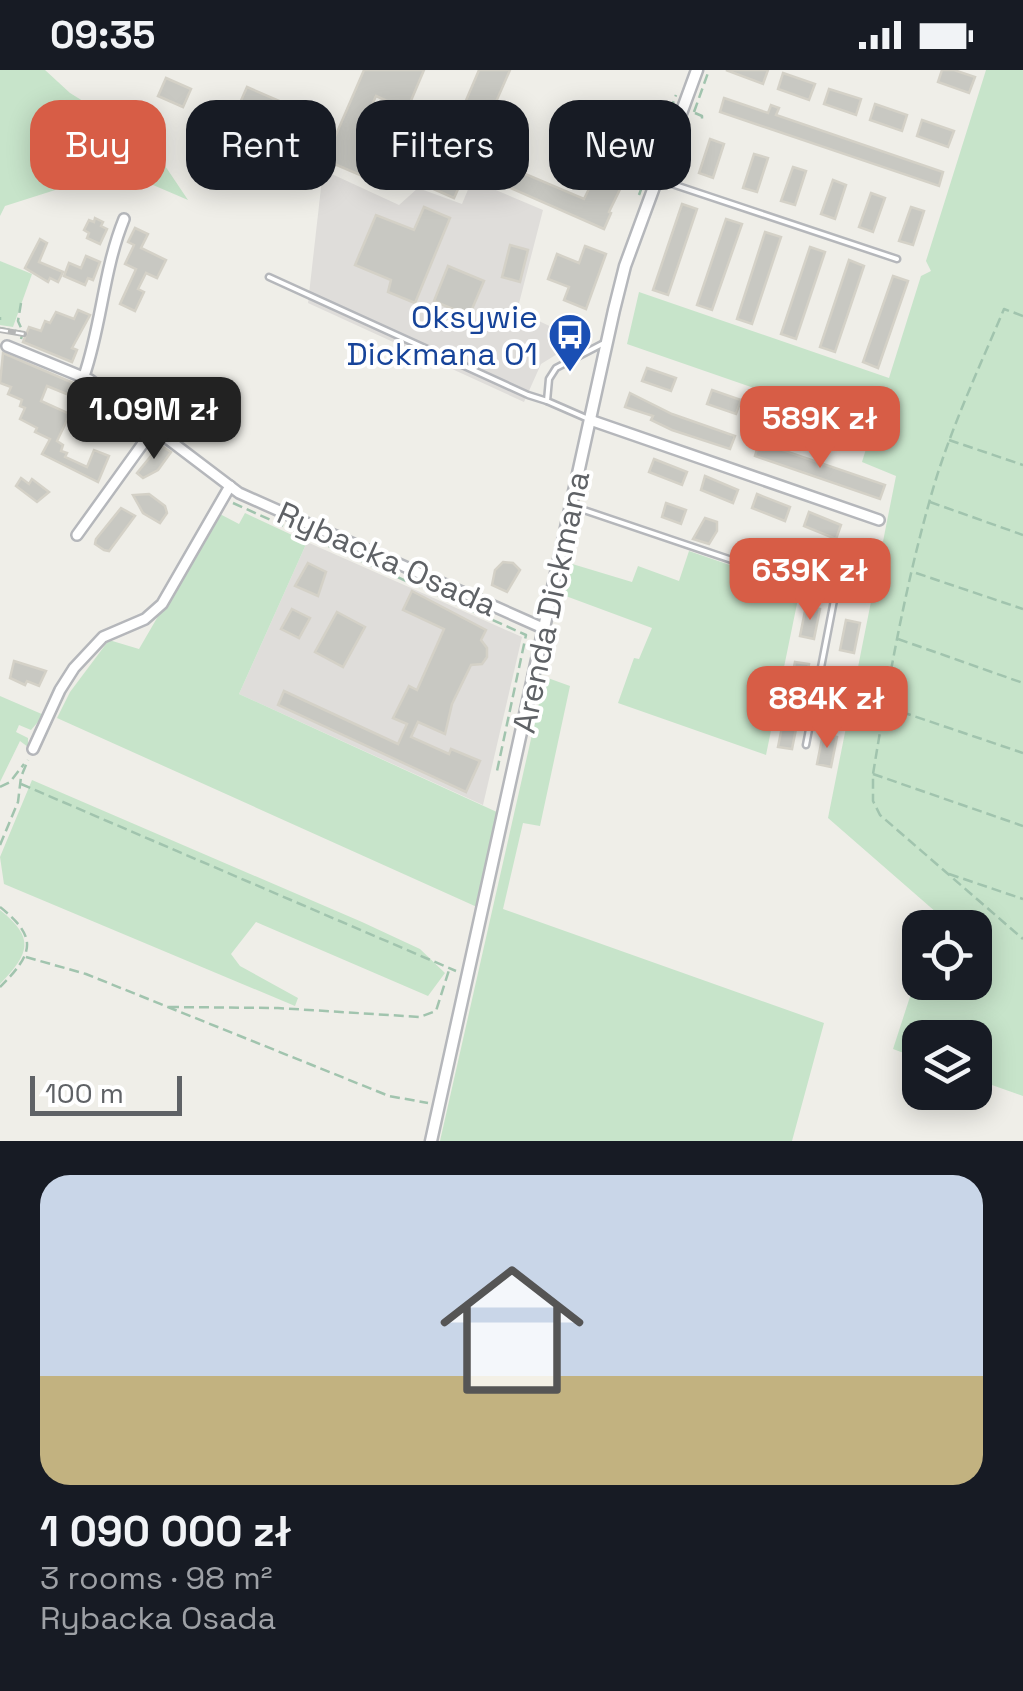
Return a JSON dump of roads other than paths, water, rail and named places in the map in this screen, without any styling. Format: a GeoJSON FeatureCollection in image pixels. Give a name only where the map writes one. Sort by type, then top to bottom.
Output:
{"type":"FeatureCollection","features":[{"type":"Feature","properties":{"kind":"street","name":"Arenda Dickmana"},"geometry":{"type":"LineString","coordinates":[[685,100],[696,70]]}},
{"type":"Feature","properties":{"kind":"street","name":"Arenda Dickmana"},"geometry":{"type":"LineString","coordinates":[[432,1141],[625,266],[653,190]]}},
{"type":"Feature","properties":{"kind":"street"},"geometry":{"type":"LineString","coordinates":[[84,376],[97,337],[107,263],[124,220]]}},
{"type":"Feature","properties":{"kind":"street","name":"Rybacka Osada"},"geometry":{"type":"LineString","coordinates":[[8,346],[84,376],[238,493],[545,630]]}},
{"type":"Feature","properties":{"kind":"street"},"geometry":{"type":"LineString","coordinates":[[590,420],[879,520]]}},
{"type":"Feature","properties":{"kind":"street"},"geometry":{"type":"LineString","coordinates":[[76,534],[144,442],[162,435]]}},
{"type":"Feature","properties":{"kind":"street"},"geometry":{"type":"LineString","coordinates":[[34,749],[74,668],[103,637],[145,619],[162,604],[230,486]]}},
{"type":"Feature","properties":{"kind":"lane"},"geometry":{"type":"LineString","coordinates":[[691,190],[898,260]]}},
{"type":"Feature","properties":{"kind":"lane"},"geometry":{"type":"LineString","coordinates":[[269,277],[528,396],[590,420]]}},
{"type":"Feature","properties":{"kind":"lane"},"geometry":{"type":"LineString","coordinates":[[547,401],[548,379],[556,368],[596,345],[607,344]]}},
{"type":"Feature","properties":{"kind":"lane"},"geometry":{"type":"LineString","coordinates":[[572,506],[835,595],[806,745]]}},
{"type":"Feature","properties":{"kind":"railway"},"geometry":{"type":"LineString","coordinates":[[0,330],[24,334]]}},
{"type":"Feature","properties":{"kind":"place","name":"Oksywie Dickmana 01"},"geometry":{"type":"Point","coordinates":[570,373]}}]}
